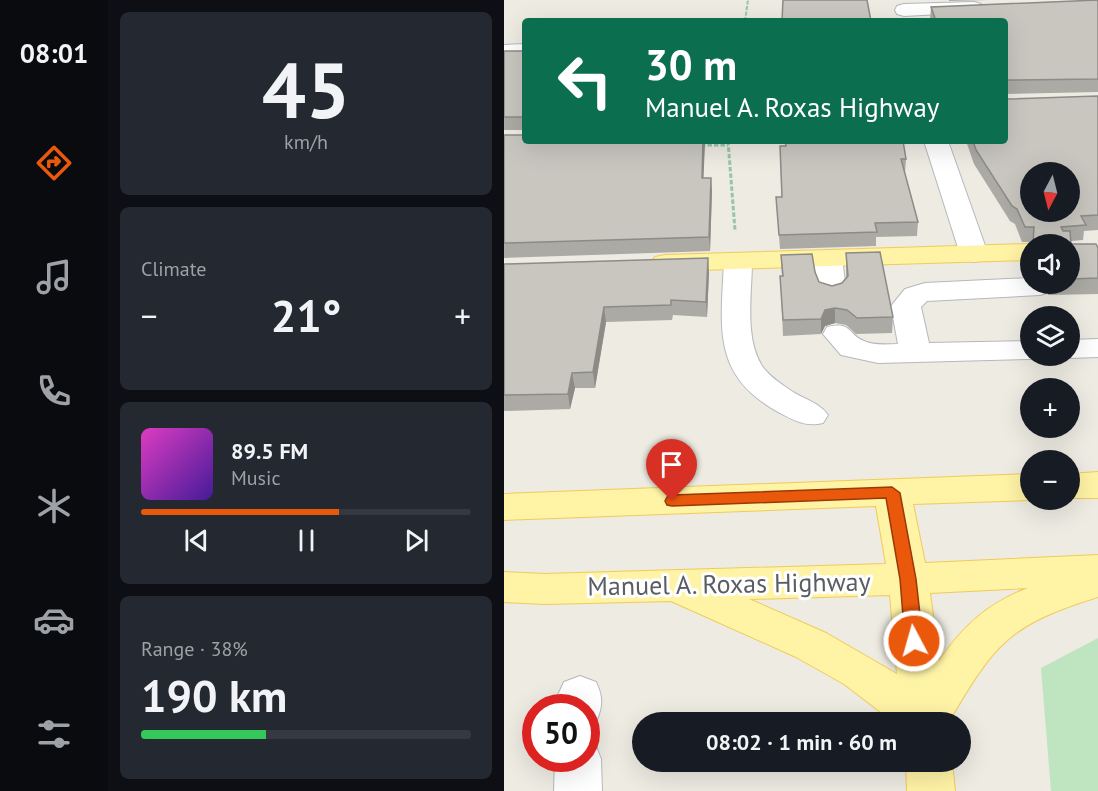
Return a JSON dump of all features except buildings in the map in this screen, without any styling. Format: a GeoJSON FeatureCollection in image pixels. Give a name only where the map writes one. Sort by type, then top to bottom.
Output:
{"type":"FeatureCollection","features":[{"type":"Feature","properties":{"kind":"main road"},"geometry":{"type":"LineString","coordinates":[[645,264],[1020,252]]}},
{"type":"Feature","properties":{"kind":"main road"},"geometry":{"type":"LineString","coordinates":[[1080,486],[1098,485]]}},
{"type":"Feature","properties":{"kind":"main road"},"geometry":{"type":"LineString","coordinates":[[504,507],[1020,487]]}},
{"type":"Feature","properties":{"kind":"main road"},"geometry":{"type":"LineString","coordinates":[[892,493],[908,579],[923,712]]}},
{"type":"Feature","properties":{"kind":"main road","name":"Manuel A. Roxas Highway"},"geometry":{"type":"LineString","coordinates":[[504,587],[545,589],[908,579],[1098,570]]}},
{"type":"Feature","properties":{"kind":"main road"},"geometry":{"type":"LineString","coordinates":[[938,712],[963,662],[986,633],[1001,621],[1045,598],[1098,581]]}},
{"type":"Feature","properties":{"kind":"main road"},"geometry":{"type":"LineString","coordinates":[[671,585],[737,611],[824,654],[880,686],[904,712]]}},
{"type":"Feature","properties":{"kind":"main road"},"geometry":{"type":"LineString","coordinates":[[930,772],[932,791]]}},
{"type":"Feature","properties":{"kind":"street"},"geometry":{"type":"LineString","coordinates":[[903,10],[995,8]]}},
{"type":"Feature","properties":{"kind":"street"},"geometry":{"type":"LineString","coordinates":[[504,51],[522,50]]}},
{"type":"Feature","properties":{"kind":"street"},"geometry":{"type":"LineString","coordinates":[[937,144],[974,254]]}},
{"type":"Feature","properties":{"kind":"street"},"geometry":{"type":"LineString","coordinates":[[828,258],[831,290]]}},
{"type":"Feature","properties":{"kind":"street"},"geometry":{"type":"LineString","coordinates":[[738,261],[737,342],[741,360],[748,371],[769,391],[788,405],[811,415]]}},
{"type":"Feature","properties":{"kind":"street"},"geometry":{"type":"LineString","coordinates":[[915,354],[906,306],[915,295],[937,291],[1020,287]]}},
{"type":"Feature","properties":{"kind":"street"},"geometry":{"type":"LineString","coordinates":[[838,334],[852,348],[862,352],[915,354],[1020,350]]}},
{"type":"Feature","properties":{"kind":"street"},"geometry":{"type":"LineString","coordinates":[[1080,349],[1098,348]]}},
{"type":"Feature","properties":{"kind":"street"},"geometry":{"type":"LineString","coordinates":[[578,772],[578,791]]}},
{"type":"Feature","properties":{"kind":"path"},"geometry":{"type":"LineString","coordinates":[[745,18],[748,0]]}},
{"type":"Feature","properties":{"kind":"path"},"geometry":{"type":"LineString","coordinates":[[693,146],[716,144]]}},
{"type":"Feature","properties":{"kind":"path"},"geometry":{"type":"LineString","coordinates":[[728,144],[738,261]]}},
{"type":"Feature","properties":{"kind":"green space"},"geometry":{"type":"Polygon","coordinates":[[[1098,638],[1098,791],[1051,791],[1041,668],[1098,638]]]}},
{"type":"Feature","properties":{"kind":"route"},"geometry":{"type":"LineString","coordinates":[[672,501],[892,493],[908,579],[914,641]]}}]}
